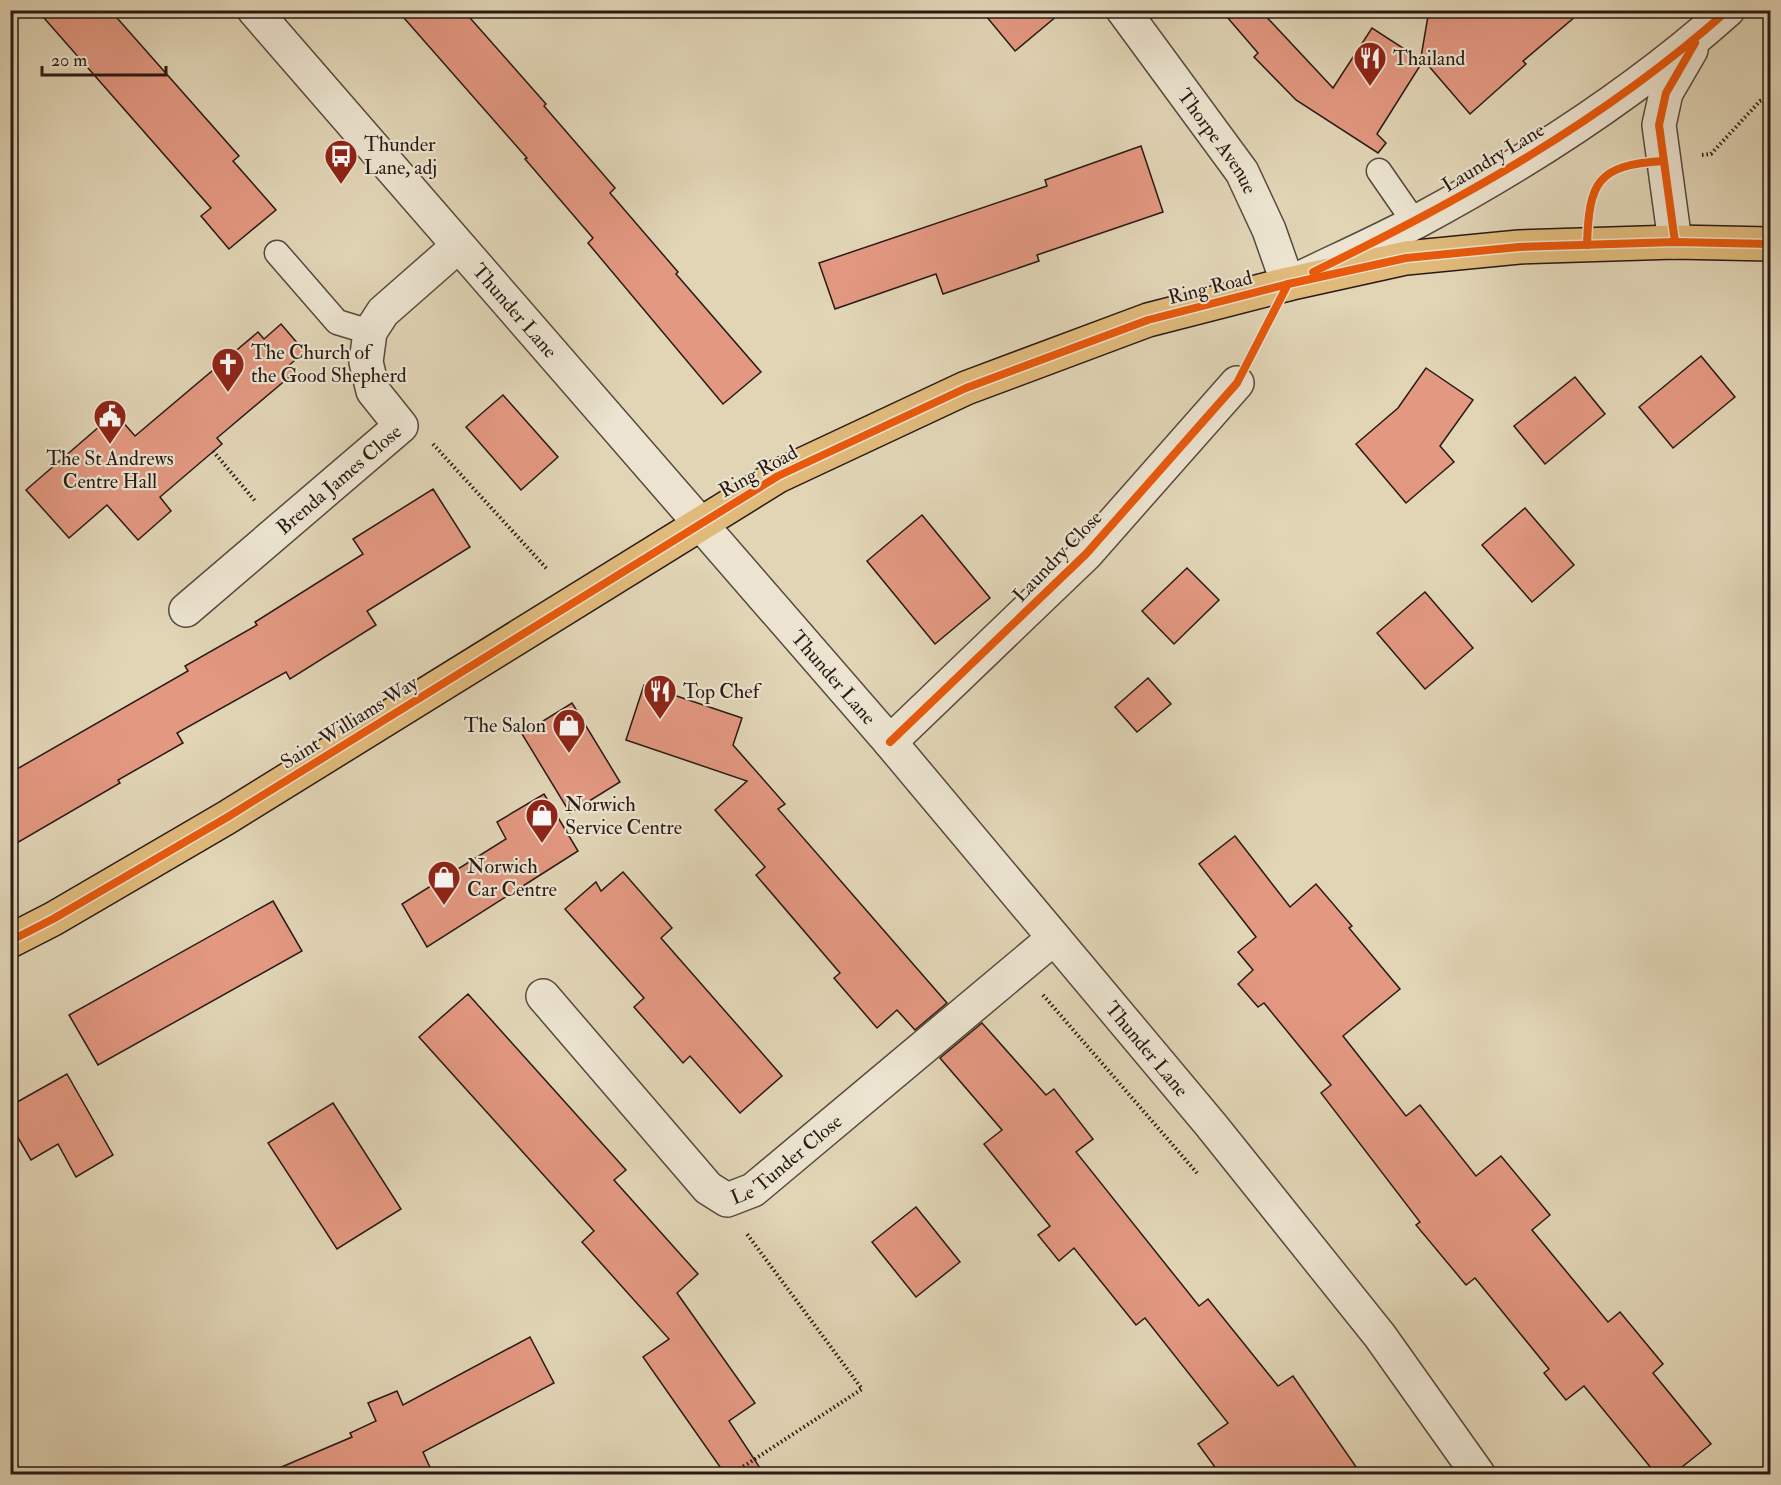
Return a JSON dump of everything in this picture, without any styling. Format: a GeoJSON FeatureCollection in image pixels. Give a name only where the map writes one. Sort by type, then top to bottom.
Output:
{"type":"FeatureCollection","features":[{"type":"Feature","properties":{"kind":"highway","name":"Ring Road"},"geometry":{"type":"LineString","coordinates":[[700,523],[778,476],[966,388],[1148,320],[1288,284],[1406,258],[1519,248],[1675,242],[1770,244]]}},
{"type":"Feature","properties":{"kind":"highway","name":"Saint Williams Way"},"geometry":{"type":"LineString","coordinates":[[10,941],[53,919],[226,818],[700,523]]}},
{"type":"Feature","properties":{"kind":"street","name":"Thunder Lane"},"geometry":{"type":"LineString","coordinates":[[254,10],[457,247],[890,742],[1211,1125],[1380,1336],[1478,1474]]}},
{"type":"Feature","properties":{"kind":"street","name":"Thorpe Avenue"},"geometry":{"type":"LineString","coordinates":[[1123,10],[1242,172],[1269,230],[1288,284]]}},
{"type":"Feature","properties":{"kind":"street","name":"Laundry Lane"},"geometry":{"type":"LineString","coordinates":[[1288,284],[1415,223],[1572,129],[1700,36],[1728,10]]}},
{"type":"Feature","properties":{"kind":"street","name":"Laundry Lane"},"geometry":{"type":"LineString","coordinates":[[1675,242],[1659,125],[1666,93],[1700,36]]}},
{"type":"Feature","properties":{"kind":"street","name":"Brenda James Close"},"geometry":{"type":"LineString","coordinates":[[186,610],[401,426],[373,391],[366,362],[370,332],[383,312],[457,247]]}},
{"type":"Feature","properties":{"kind":"street","name":"Laundry Close"},"geometry":{"type":"LineString","coordinates":[[890,742],[1086,554],[1237,383]]}},
{"type":"Feature","properties":{"kind":"street","name":"Le Tunder Close"},"geometry":{"type":"LineString","coordinates":[[543,996],[708,1188],[727,1200],[753,1190],[1054,938]]}},
{"type":"Feature","properties":{"kind":"lane"},"geometry":{"type":"LineString","coordinates":[[1379,171],[1415,223]]}},
{"type":"Feature","properties":{"kind":"lane"},"geometry":{"type":"LineString","coordinates":[[277,253],[337,322],[370,332]]}},
{"type":"Feature","properties":{"kind":"path"},"geometry":{"type":"LineString","coordinates":[[1663,161],[1711,154],[1760,101],[1770,98]]}},
{"type":"Feature","properties":{"kind":"path"},"geometry":{"type":"LineString","coordinates":[[1237,383],[1288,284]]}},
{"type":"Feature","properties":{"kind":"path"},"geometry":{"type":"LineString","coordinates":[[401,426],[436,446],[547,569]]}},
{"type":"Feature","properties":{"kind":"path"},"geometry":{"type":"LineString","coordinates":[[213,451],[280,530]]}},
{"type":"Feature","properties":{"kind":"path"},"geometry":{"type":"LineString","coordinates":[[1019,967],[1205,1182]]}},
{"type":"Feature","properties":{"kind":"path"},"geometry":{"type":"LineString","coordinates":[[727,1200],[739,1224],[862,1389],[732,1474]]}},
{"type":"Feature","properties":{"kind":"building"},"geometry":{"type":"Polygon","coordinates":[[[37,10],[110,10],[239,156],[233,161],[276,210],[229,249],[201,216],[211,208],[37,10]]]}},
{"type":"Feature","properties":{"kind":"building"},"geometry":{"type":"Polygon","coordinates":[[[397,10],[463,10],[546,104],[544,106],[615,188],[610,193],[761,372],[723,404],[588,243],[593,238],[525,159],[527,158],[397,10]]]}},
{"type":"Feature","properties":{"kind":"building"},"geometry":{"type":"Polygon","coordinates":[[[981,10],[1064,10],[1015,51],[981,10]]]}},
{"type":"Feature","properties":{"kind":"building"},"geometry":{"type":"Polygon","coordinates":[[[1221,10],[1260,10],[1333,88],[1372,28],[1423,61],[1377,134],[1386,143],[1378,153],[1296,100],[1254,57],[1258,53],[1221,10]]]}},
{"type":"Feature","properties":{"kind":"building"},"geometry":{"type":"Polygon","coordinates":[[[1429,10],[1583,10],[1523,61],[1526,64],[1470,114],[1421,57],[1429,10]]]}},
{"type":"Feature","properties":{"kind":"building"},"geometry":{"type":"Polygon","coordinates":[[[1141,146],[1163,212],[1037,255],[1039,261],[943,294],[936,274],[835,309],[819,263],[1047,186],[1045,180],[1141,146]]]}},
{"type":"Feature","properties":{"kind":"building"},"geometry":{"type":"Polygon","coordinates":[[[281,324],[305,352],[288,366],[294,373],[217,438],[222,444],[160,497],[171,511],[138,540],[107,505],[69,538],[26,490],[115,413],[135,436],[258,332],[264,339],[281,324]]]}},
{"type":"Feature","properties":{"kind":"building"},"geometry":{"type":"Polygon","coordinates":[[[1701,356],[1735,397],[1673,448],[1639,407],[1701,356]]]}},
{"type":"Feature","properties":{"kind":"building"},"geometry":{"type":"Polygon","coordinates":[[[1426,368],[1473,400],[1440,446],[1454,462],[1406,503],[1356,444],[1398,408],[1426,368]]]}},
{"type":"Feature","properties":{"kind":"building"},"geometry":{"type":"Polygon","coordinates":[[[1575,377],[1605,414],[1545,464],[1514,426],[1575,377]]]}},
{"type":"Feature","properties":{"kind":"building"},"geometry":{"type":"Polygon","coordinates":[[[503,395],[558,457],[521,490],[466,427],[503,395]]]}},
{"type":"Feature","properties":{"kind":"building"},"geometry":{"type":"Polygon","coordinates":[[[433,489],[470,547],[367,611],[376,625],[290,679],[286,672],[177,733],[183,743],[118,780],[120,783],[10,847],[10,773],[188,671],[185,666],[257,625],[255,622],[363,554],[353,539],[433,489]]]}},
{"type":"Feature","properties":{"kind":"building"},"geometry":{"type":"Polygon","coordinates":[[[1525,508],[1574,565],[1532,602],[1482,545],[1525,508]]]}},
{"type":"Feature","properties":{"kind":"building"},"geometry":{"type":"Polygon","coordinates":[[[922,515],[990,598],[935,644],[867,561],[922,515]]]}},
{"type":"Feature","properties":{"kind":"building"},"geometry":{"type":"Polygon","coordinates":[[[1187,568],[1219,600],[1174,644],[1142,611],[1187,568]]]}},
{"type":"Feature","properties":{"kind":"building"},"geometry":{"type":"Polygon","coordinates":[[[1425,592],[1473,648],[1425,689],[1377,633],[1425,592]]]}},
{"type":"Feature","properties":{"kind":"building"},"geometry":{"type":"Polygon","coordinates":[[[1148,678],[1171,704],[1137,732],[1115,707],[1148,678]]]}},
{"type":"Feature","properties":{"kind":"building"},"geometry":{"type":"Polygon","coordinates":[[[644,685],[742,718],[733,745],[785,804],[778,809],[947,1003],[915,1030],[897,1010],[877,1028],[834,978],[840,973],[756,875],[765,867],[715,810],[747,781],[626,740],[644,685]]]}},
{"type":"Feature","properties":{"kind":"building","name":"The Salon"},"geometry":{"type":"Polygon","coordinates":[[[572,703],[620,782],[570,813],[522,734],[572,703]]]}},
{"type":"Feature","properties":{"kind":"building"},"geometry":{"type":"Polygon","coordinates":[[[544,794],[578,851],[427,947],[402,904],[506,839],[497,822],[544,794]]]}},
{"type":"Feature","properties":{"kind":"building"},"geometry":{"type":"Polygon","coordinates":[[[1235,836],[1290,907],[1316,884],[1352,926],[1349,928],[1400,989],[1343,1036],[1406,1116],[1420,1105],[1476,1176],[1501,1156],[1550,1215],[1532,1230],[1608,1322],[1620,1312],[1663,1364],[1653,1373],[1711,1444],[1673,1474],[1656,1474],[1584,1386],[1566,1400],[1544,1373],[1549,1369],[1475,1278],[1466,1285],[1416,1225],[1420,1222],[1321,1093],[1331,1085],[1264,1003],[1258,1007],[1238,984],[1253,970],[1238,952],[1256,937],[1199,864],[1235,836]]]}},
{"type":"Feature","properties":{"kind":"building"},"geometry":{"type":"Polygon","coordinates":[[[623,872],[672,928],[661,938],[782,1076],[740,1113],[690,1056],[683,1063],[634,1007],[644,998],[565,909],[596,882],[601,891],[623,872]]]}},
{"type":"Feature","properties":{"kind":"building"},"geometry":{"type":"Polygon","coordinates":[[[273,901],[302,951],[98,1065],[69,1015],[273,901]]]}},
{"type":"Feature","properties":{"kind":"building"},"geometry":{"type":"Polygon","coordinates":[[[468,994],[626,1170],[614,1180],[698,1274],[677,1293],[755,1403],[729,1421],[764,1474],[725,1474],[643,1357],[669,1339],[582,1242],[594,1231],[419,1037],[468,994]]]}},
{"type":"Feature","properties":{"kind":"building"},"geometry":{"type":"Polygon","coordinates":[[[982,1023],[1046,1095],[1054,1089],[1093,1139],[1076,1152],[1199,1306],[1208,1299],[1278,1386],[1293,1376],[1361,1474],[1220,1474],[1198,1444],[1228,1423],[1145,1318],[1136,1325],[1074,1248],[1059,1261],[1038,1235],[1050,1226],[984,1144],[1002,1130],[940,1058],[982,1023]]]}},
{"type":"Feature","properties":{"kind":"building"},"geometry":{"type":"Polygon","coordinates":[[[67,1074],[113,1155],[76,1177],[58,1144],[31,1160],[10,1124],[10,1106],[67,1074]]]}},
{"type":"Feature","properties":{"kind":"building"},"geometry":{"type":"Polygon","coordinates":[[[333,1103],[401,1209],[337,1249],[268,1143],[333,1103]]]}},
{"type":"Feature","properties":{"kind":"building"},"geometry":{"type":"Polygon","coordinates":[[[916,1207],[960,1262],[916,1297],[872,1242],[916,1207]]]}},
{"type":"Feature","properties":{"kind":"building"},"geometry":{"type":"Polygon","coordinates":[[[530,1337],[554,1383],[423,1452],[433,1474],[265,1474],[352,1437],[350,1433],[376,1421],[368,1403],[397,1391],[403,1405],[530,1337]]]}},
{"type":"Feature","properties":{"kind":"cycle path"},"geometry":{"type":"LineString","coordinates":[[1313,272],[1423,217],[1530,156],[1632,87],[1728,10]]}},
{"type":"Feature","properties":{"kind":"cycle path"},"geometry":{"type":"LineString","coordinates":[[1675,242],[1659,125],[1666,93],[1695,43]]}},
{"type":"Feature","properties":{"kind":"cycle path"},"geometry":{"type":"LineString","coordinates":[[1587,245],[1590,206],[1601,181],[1610,173],[1624,167],[1663,161]]}},
{"type":"Feature","properties":{"kind":"cycle path"},"geometry":{"type":"LineString","coordinates":[[10,941],[53,919],[226,818],[778,476],[966,388],[1148,320],[1288,284],[1406,258],[1519,247],[1675,242],[1770,244]]}},
{"type":"Feature","properties":{"kind":"cycle path"},"geometry":{"type":"LineString","coordinates":[[890,742],[1086,554],[1237,383],[1288,284]]}},
{"type":"Feature","properties":{"kind":"place","name":"Thailand"},"geometry":{"type":"Point","coordinates":[1370,87]}},
{"type":"Feature","properties":{"kind":"place","name":"Thunder Lane, adj"},"geometry":{"type":"Point","coordinates":[341,185]}},
{"type":"Feature","properties":{"kind":"place","name":"The Church of the Good Shepherd"},"geometry":{"type":"Point","coordinates":[228,393]}},
{"type":"Feature","properties":{"kind":"place","name":"The St Andrews Centre Hall"},"geometry":{"type":"Point","coordinates":[110,445]}},
{"type":"Feature","properties":{"kind":"place","name":"Top Chef"},"geometry":{"type":"Point","coordinates":[660,720]}},
{"type":"Feature","properties":{"kind":"place","name":"The Salon"},"geometry":{"type":"Point","coordinates":[569,754]}},
{"type":"Feature","properties":{"kind":"place","name":"Norwich Service Centre"},"geometry":{"type":"Point","coordinates":[542,844]}},
{"type":"Feature","properties":{"kind":"place","name":"Norwich Car Centre"},"geometry":{"type":"Point","coordinates":[444,906]}}]}
